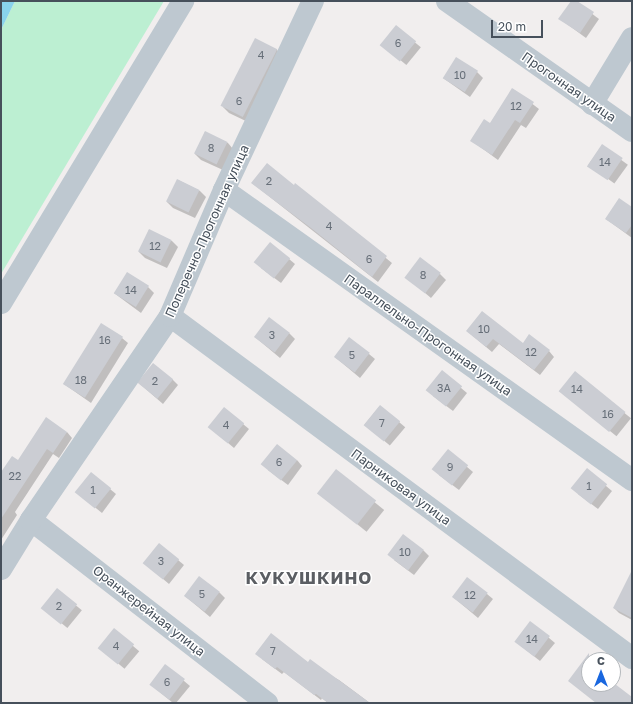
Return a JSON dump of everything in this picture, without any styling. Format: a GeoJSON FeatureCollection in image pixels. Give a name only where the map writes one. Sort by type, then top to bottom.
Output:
{"type":"FeatureCollection","features":[{"type":"Feature","properties":{"kind":"street"},"geometry":{"type":"LineString","coordinates":[[1,302],[183,1]]}},
{"type":"Feature","properties":{"kind":"street","name":"Поперечно-Прогонная улица"},"geometry":{"type":"LineString","coordinates":[[1,569],[31,520],[170,316],[224,190],[313,1]]}},
{"type":"Feature","properties":{"kind":"street","name":"Прогонная улица"},"geometry":{"type":"LineString","coordinates":[[447,1],[632,131]]}},
{"type":"Feature","properties":{"kind":"street"},"geometry":{"type":"LineString","coordinates":[[592,104],[632,38]]}},
{"type":"Feature","properties":{"kind":"street","name":"Параллельно-Прогонная улица"},"geometry":{"type":"LineString","coordinates":[[224,190],[632,480]]}},
{"type":"Feature","properties":{"kind":"street","name":"Парниковая улица"},"geometry":{"type":"LineString","coordinates":[[170,316],[632,658]]}},
{"type":"Feature","properties":{"kind":"street","name":"Оранжерейная улица"},"geometry":{"type":"LineString","coordinates":[[31,520],[267,703]]}},
{"type":"Feature","properties":{"kind":"green space"},"geometry":{"type":"Polygon","coordinates":[[[15,1],[164,1],[1,274],[1,30],[15,1]]]}},
{"type":"Feature","properties":{"kind":"water"},"geometry":{"type":"Polygon","coordinates":[[[1,1],[15,1],[1,30],[1,1]]]}},
{"type":"Feature","properties":{"kind":"building"},"geometry":{"type":"Polygon","coordinates":[[[571,1],[577,1],[594,12],[580,33],[558,19],[571,1]]]}},
{"type":"Feature","properties":{"kind":"building"},"geometry":{"type":"Polygon","coordinates":[[[396,25],[416,41],[400,62],[380,45],[396,25]]]}},
{"type":"Feature","properties":{"kind":"building"},"geometry":{"type":"Polygon","coordinates":[[[255,38],[277,49],[243,117],[220,106],[255,38]]]}},
{"type":"Feature","properties":{"kind":"building"},"geometry":{"type":"Polygon","coordinates":[[[456,57],[478,71],[465,92],[443,78],[456,57]]]}},
{"type":"Feature","properties":{"kind":"building"},"geometry":{"type":"Polygon","coordinates":[[[512,88],[534,102],[520,123],[515,120],[492,155],[470,141],[484,119],[490,123],[512,88]]]}},
{"type":"Feature","properties":{"kind":"building"},"geometry":{"type":"Polygon","coordinates":[[[205,131],[227,142],[217,164],[194,153],[205,131]]]}},
{"type":"Feature","properties":{"kind":"building"},"geometry":{"type":"Polygon","coordinates":[[[602,144],[623,158],[608,180],[587,166],[602,144]]]}},
{"type":"Feature","properties":{"kind":"building"},"geometry":{"type":"Polygon","coordinates":[[[267,163],[294,185],[295,183],[387,256],[372,277],[311,228],[251,183],[267,163]]]}},
{"type":"Feature","properties":{"kind":"building"},"geometry":{"type":"Polygon","coordinates":[[[177,179],[199,190],[189,212],[166,201],[177,179]]]}},
{"type":"Feature","properties":{"kind":"building"},"geometry":{"type":"Polygon","coordinates":[[[619,198],[632,207],[632,225],[626,233],[605,219],[619,198]]]}},
{"type":"Feature","properties":{"kind":"building"},"geometry":{"type":"Polygon","coordinates":[[[149,229],[171,240],[161,262],[138,251],[149,229]]]}},
{"type":"Feature","properties":{"kind":"building"},"geometry":{"type":"Polygon","coordinates":[[[270,242],[290,258],[274,279],[254,262],[270,242]]]}},
{"type":"Feature","properties":{"kind":"building"},"geometry":{"type":"Polygon","coordinates":[[[420,257],[441,273],[425,293],[404,278],[420,257]]]}},
{"type":"Feature","properties":{"kind":"building"},"geometry":{"type":"Polygon","coordinates":[[[127,272],[149,286],[136,307],[114,293],[127,272]]]}},
{"type":"Feature","properties":{"kind":"building"},"geometry":{"type":"Polygon","coordinates":[[[482,311],[523,343],[529,334],[550,350],[534,370],[493,339],[486,347],[466,331],[482,311]]]}},
{"type":"Feature","properties":{"kind":"building"},"geometry":{"type":"Polygon","coordinates":[[[269,317],[290,333],[275,353],[254,337],[269,317]]]}},
{"type":"Feature","properties":{"kind":"building"},"geometry":{"type":"Polygon","coordinates":[[[101,323],[123,337],[85,398],[63,384],[101,323]]]}},
{"type":"Feature","properties":{"kind":"building"},"geometry":{"type":"Polygon","coordinates":[[[349,337],[370,353],[355,373],[334,357],[349,337]]]}},
{"type":"Feature","properties":{"kind":"building"},"geometry":{"type":"Polygon","coordinates":[[[153,363],[173,379],[157,399],[137,382],[153,363]]]}},
{"type":"Feature","properties":{"kind":"building"},"geometry":{"type":"Polygon","coordinates":[[[442,370],[462,386],[446,407],[426,390],[442,370]]]}},
{"type":"Feature","properties":{"kind":"building"},"geometry":{"type":"Polygon","coordinates":[[[575,371],[626,412],[609,432],[559,391],[575,371]]]}},
{"type":"Feature","properties":{"kind":"building"},"geometry":{"type":"Polygon","coordinates":[[[380,405],[400,421],[384,442],[364,425],[380,405]]]}},
{"type":"Feature","properties":{"kind":"building"},"geometry":{"type":"Polygon","coordinates":[[[224,407],[244,423],[228,444],[208,427],[224,407]]]}},
{"type":"Feature","properties":{"kind":"building"},"geometry":{"type":"Polygon","coordinates":[[[46,417],[67,432],[53,453],[47,449],[1,519],[1,472],[12,456],[18,460],[46,417]]]}},
{"type":"Feature","properties":{"kind":"building"},"geometry":{"type":"Polygon","coordinates":[[[277,444],[297,460],[281,481],[261,464],[277,444]]]}},
{"type":"Feature","properties":{"kind":"building"},"geometry":{"type":"Polygon","coordinates":[[[448,449],[468,465],[452,486],[432,469],[448,449]]]}},
{"type":"Feature","properties":{"kind":"building"},"geometry":{"type":"Polygon","coordinates":[[[587,468],[607,484],[591,505],[571,488],[587,468]]]}},
{"type":"Feature","properties":{"kind":"building"},"geometry":{"type":"Polygon","coordinates":[[[336,469],[376,500],[357,525],[317,493],[336,469]]]}},
{"type":"Feature","properties":{"kind":"building"},"geometry":{"type":"Polygon","coordinates":[[[91,472],[111,488],[95,509],[75,492],[91,472]]]}},
{"type":"Feature","properties":{"kind":"building"},"geometry":{"type":"Polygon","coordinates":[[[403,534],[424,550],[408,570],[387,555],[403,534]]]}},
{"type":"Feature","properties":{"kind":"building"},"geometry":{"type":"Polygon","coordinates":[[[159,543],[179,559],[163,580],[143,563],[159,543]]]}},
{"type":"Feature","properties":{"kind":"building"},"geometry":{"type":"Polygon","coordinates":[[[632,570],[632,618],[613,608],[632,570]]]}},
{"type":"Feature","properties":{"kind":"building"},"geometry":{"type":"Polygon","coordinates":[[[199,576],[220,592],[205,612],[184,596],[199,576]]]}},
{"type":"Feature","properties":{"kind":"building"},"geometry":{"type":"Polygon","coordinates":[[[467,577],[488,593],[473,613],[452,597],[467,577]]]}},
{"type":"Feature","properties":{"kind":"building"},"geometry":{"type":"Polygon","coordinates":[[[57,588],[77,604],[61,625],[41,608],[57,588]]]}},
{"type":"Feature","properties":{"kind":"building"},"geometry":{"type":"Polygon","coordinates":[[[530,621],[550,636],[534,657],[514,642],[530,621]]]}},
{"type":"Feature","properties":{"kind":"building"},"geometry":{"type":"Polygon","coordinates":[[[114,628],[134,644],[118,665],[98,648],[114,628]]]}},
{"type":"Feature","properties":{"kind":"building"},"geometry":{"type":"Polygon","coordinates":[[[271,633],[308,662],[310,659],[370,703],[328,703],[316,694],[314,695],[277,667],[275,669],[255,654],[271,633]]]}},
{"type":"Feature","properties":{"kind":"building"},"geometry":{"type":"Polygon","coordinates":[[[165,664],[185,679],[169,700],[149,685],[165,664]]]}},
{"type":"Feature","properties":{"kind":"building"},"geometry":{"type":"Polygon","coordinates":[[[581,664],[581,691],[568,681],[581,664]]]}},
{"type":"Feature","properties":{"kind":"building"},"geometry":{"type":"Polygon","coordinates":[[[621,689],[632,697],[632,703],[596,703],[582,692],[621,692],[621,689]]]}},
{"type":"Feature","properties":{"kind":"district","name":"КУКУШКИНО"},"geometry":{"type":"Point","coordinates":[309,578]}}]}
